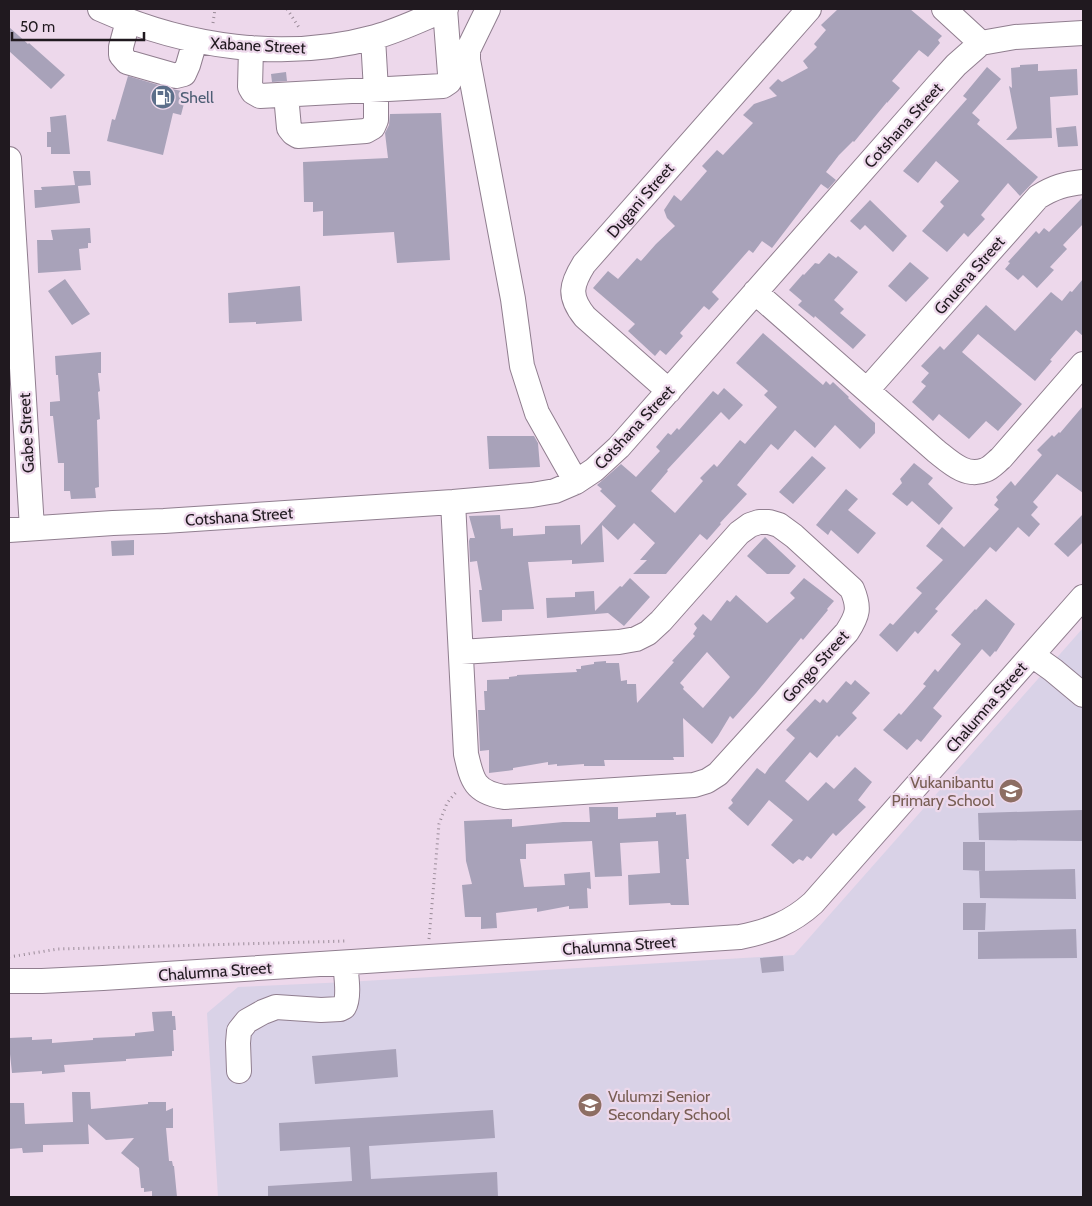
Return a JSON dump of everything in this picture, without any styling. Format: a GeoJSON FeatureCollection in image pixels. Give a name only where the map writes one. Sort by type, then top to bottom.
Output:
{"type":"FeatureCollection","features":[{"type":"Feature","properties":{"kind":"street","name":"Xabane Street"},"geometry":{"type":"LineString","coordinates":[[100,9],[142,26],[195,40],[237,48],[304,49],[333,46],[373,38],[398,30],[445,9]]}},
{"type":"Feature","properties":{"kind":"street"},"geometry":{"type":"LineString","coordinates":[[251,48],[250,87],[253,92],[260,96],[443,86],[449,82],[450,74],[445,9]]}},
{"type":"Feature","properties":{"kind":"street"},"geometry":{"type":"LineString","coordinates":[[488,9],[468,50],[468,60],[513,299],[522,366],[537,413],[576,482]]}},
{"type":"Feature","properties":{"kind":"street","name":"Dugani Street"},"geometry":{"type":"LineString","coordinates":[[669,391],[585,317],[576,306],[573,285],[584,264],[809,9]]}},
{"type":"Feature","properties":{"kind":"street"},"geometry":{"type":"LineString","coordinates":[[944,9],[981,43],[1015,37],[1083,34]]}},
{"type":"Feature","properties":{"kind":"street"},"geometry":{"type":"LineString","coordinates":[[128,21],[121,47],[121,55],[127,62],[143,67],[176,76],[184,74],[195,40]]}},
{"type":"Feature","properties":{"kind":"street"},"geometry":{"type":"LineString","coordinates":[[286,95],[289,128],[292,133],[298,136],[366,131],[373,127],[376,120],[376,90],[373,38]]}},
{"type":"Feature","properties":{"kind":"street","name":"Cotshana Street"},"geometry":{"type":"LineString","coordinates":[[20,529],[453,502],[532,495],[555,491],[576,482],[594,470],[619,447],[937,86],[956,65],[981,43]]}},
{"type":"Feature","properties":{"kind":"street","name":"Gabe Street"},"geometry":{"type":"LineString","coordinates":[[9,159],[20,529]]}},
{"type":"Feature","properties":{"kind":"street","name":"Gnuena Street"},"geometry":{"type":"LineString","coordinates":[[867,390],[1038,197],[1064,184],[1083,182]]}},
{"type":"Feature","properties":{"kind":"street"},"geometry":{"type":"LineString","coordinates":[[755,292],[954,466],[965,471],[985,470],[1001,458],[1083,364]]}},
{"type":"Feature","properties":{"kind":"street","name":"Gongo Street"},"geometry":{"type":"LineString","coordinates":[[453,502],[466,754],[475,782],[483,791],[492,795],[504,797],[694,785],[707,781],[718,774],[848,632],[858,608],[852,589],[794,536],[779,525],[759,522],[750,525],[739,533],[661,622],[648,633],[636,639],[619,642],[461,652]]}},
{"type":"Feature","properties":{"kind":"street","name":"Chalumna Street"},"geometry":{"type":"LineString","coordinates":[[9,981],[42,981],[428,958],[740,937],[770,930],[801,914],[813,902],[1083,597]]}},
{"type":"Feature","properties":{"kind":"street"},"geometry":{"type":"LineString","coordinates":[[1032,655],[1054,670],[1083,695]]}},
{"type":"Feature","properties":{"kind":"street"},"geometry":{"type":"LineString","coordinates":[[239,1072],[238,1031],[247,1020],[276,1007],[321,1010],[344,1007],[346,1004],[347,982],[354,962]]}},
{"type":"Feature","properties":{"kind":"path"},"geometry":{"type":"LineString","coordinates":[[428,958],[439,824],[447,803],[473,777]]}},
{"type":"Feature","properties":{"kind":"path"},"geometry":{"type":"LineString","coordinates":[[9,957],[58,949],[343,940],[358,944],[361,947],[354,962]]}},
{"type":"Feature","properties":{"kind":"shaded area","name":"Vulumzi Senior Secondary School"},"geometry":{"type":"Polygon","coordinates":[[[1083,628],[1083,1197],[218,1197],[207,1013],[238,987],[794,955],[1083,628]]]}},
{"type":"Feature","properties":{"kind":"building"},"geometry":{"type":"Polygon","coordinates":[[[838,9],[910,9],[942,36],[938,40],[940,43],[928,57],[919,50],[892,81],[900,88],[826,172],[836,180],[828,189],[821,184],[772,248],[762,241],[753,253],[749,250],[712,292],[719,299],[709,310],[704,306],[680,333],[683,336],[666,355],[660,350],[655,356],[628,331],[635,324],[593,288],[608,271],[618,279],[637,258],[641,261],[675,226],[667,218],[664,210],[674,195],[681,201],[707,171],[702,166],[717,150],[723,155],[753,123],[743,115],[754,104],[777,96],[769,88],[778,79],[782,82],[808,68],[803,61],[817,47],[814,44],[826,30],[821,25],[838,9]]]}},
{"type":"Feature","properties":{"kind":"building"},"geometry":{"type":"Polygon","coordinates":[[[9,27],[65,75],[51,89],[9,51],[9,27]]]}},
{"type":"Feature","properties":{"kind":"building"},"geometry":{"type":"Polygon","coordinates":[[[1038,64],[1038,71],[1077,69],[1078,95],[1050,97],[1052,138],[1006,140],[1017,128],[1009,86],[1012,88],[1011,68],[1020,67],[1020,65],[1038,64]]]}},
{"type":"Feature","properties":{"kind":"building"},"geometry":{"type":"Polygon","coordinates":[[[987,67],[1001,79],[972,113],[980,120],[977,124],[1038,177],[1020,196],[1008,183],[981,215],[985,219],[968,237],[964,233],[947,252],[922,231],[944,206],[940,202],[959,181],[936,161],[918,183],[903,171],[967,99],[963,96],[987,67]]]}},
{"type":"Feature","properties":{"kind":"building"},"geometry":{"type":"Polygon","coordinates":[[[286,72],[287,81],[272,82],[271,74],[286,72]]]}},
{"type":"Feature","properties":{"kind":"building"},"geometry":{"type":"Polygon","coordinates":[[[128,76],[187,92],[181,115],[173,113],[163,155],[107,141],[112,119],[115,120],[128,76]]]}},
{"type":"Feature","properties":{"kind":"building"},"geometry":{"type":"Polygon","coordinates":[[[441,113],[450,260],[397,263],[394,232],[323,236],[323,211],[313,212],[313,202],[304,202],[303,162],[388,158],[385,133],[389,125],[390,114],[441,113]]]}},
{"type":"Feature","properties":{"kind":"building"},"geometry":{"type":"Polygon","coordinates":[[[66,115],[70,154],[51,154],[51,147],[47,147],[47,132],[51,132],[50,117],[66,115]]]}},
{"type":"Feature","properties":{"kind":"building"},"geometry":{"type":"Polygon","coordinates":[[[1076,126],[1078,146],[1058,147],[1056,128],[1076,126]]]}},
{"type":"Feature","properties":{"kind":"building"},"geometry":{"type":"Polygon","coordinates":[[[73,171],[90,171],[91,185],[78,186],[80,203],[35,208],[34,190],[42,190],[41,187],[75,185],[73,171]]]}},
{"type":"Feature","properties":{"kind":"building"},"geometry":{"type":"Polygon","coordinates":[[[1083,197],[1083,224],[1063,245],[1067,249],[1050,267],[1054,270],[1037,288],[1023,275],[1018,280],[1005,269],[1010,263],[1008,262],[1036,231],[1039,234],[1044,228],[1049,232],[1083,197]]]}},
{"type":"Feature","properties":{"kind":"building"},"geometry":{"type":"Polygon","coordinates":[[[870,200],[907,236],[893,252],[865,225],[860,230],[850,221],[870,200]]]}},
{"type":"Feature","properties":{"kind":"building"},"geometry":{"type":"Polygon","coordinates":[[[90,228],[91,243],[88,243],[88,248],[79,249],[81,270],[38,273],[37,240],[53,240],[51,230],[90,228]]]}},
{"type":"Feature","properties":{"kind":"building"},"geometry":{"type":"Polygon","coordinates":[[[829,253],[836,258],[838,256],[858,272],[834,300],[844,309],[840,313],[866,335],[853,349],[815,316],[814,318],[798,305],[802,301],[789,290],[803,274],[815,263],[819,264],[829,253]]]}},
{"type":"Feature","properties":{"kind":"building"},"geometry":{"type":"Polygon","coordinates":[[[910,262],[929,278],[906,302],[888,286],[910,262]]]}},
{"type":"Feature","properties":{"kind":"building"},"geometry":{"type":"Polygon","coordinates":[[[65,279],[90,314],[72,325],[48,291],[65,279]]]}},
{"type":"Feature","properties":{"kind":"building"},"geometry":{"type":"Polygon","coordinates":[[[1083,279],[1083,336],[1076,330],[1035,381],[978,334],[962,352],[1022,404],[998,431],[986,421],[969,439],[939,414],[933,421],[912,402],[926,386],[921,382],[929,373],[921,366],[940,346],[944,350],[986,305],[1015,331],[1051,292],[1062,301],[1083,279]]]}},
{"type":"Feature","properties":{"kind":"building"},"geometry":{"type":"Polygon","coordinates":[[[300,286],[302,321],[256,324],[256,322],[229,323],[228,293],[300,286]]]}},
{"type":"Feature","properties":{"kind":"building"},"geometry":{"type":"Polygon","coordinates":[[[763,333],[823,385],[826,381],[830,385],[833,382],[875,423],[875,433],[860,449],[835,425],[815,448],[795,430],[778,450],[771,444],[737,485],[747,494],[707,540],[700,534],[666,574],[633,574],[647,560],[640,560],[655,543],[634,523],[618,540],[602,525],[604,562],[572,564],[572,560],[528,562],[534,609],[502,610],[502,621],[482,622],[479,590],[482,590],[477,561],[470,562],[469,541],[470,538],[475,538],[469,516],[500,515],[501,529],[513,528],[513,536],[545,534],[545,526],[580,525],[581,545],[616,506],[600,491],[602,489],[597,485],[621,464],[636,477],[660,451],[656,447],[668,433],[671,435],[677,428],[679,430],[713,391],[718,395],[724,388],[743,405],[729,420],[721,412],[667,470],[651,491],[675,513],[703,481],[700,478],[714,464],[717,467],[740,440],[745,444],[777,407],[764,395],[768,391],[736,363],[763,333]]]}},
{"type":"Feature","properties":{"kind":"building"},"geometry":{"type":"Polygon","coordinates":[[[101,352],[101,373],[98,373],[100,419],[97,420],[99,487],[95,488],[96,498],[71,499],[70,491],[64,491],[64,463],[58,463],[53,416],[50,416],[50,402],[60,401],[55,356],[101,352]]]}},
{"type":"Feature","properties":{"kind":"building"},"geometry":{"type":"Polygon","coordinates":[[[1083,406],[1083,493],[1057,474],[1033,502],[1038,507],[1031,515],[1040,524],[1029,537],[1018,527],[996,552],[990,547],[935,609],[938,611],[918,634],[915,631],[897,652],[879,635],[890,623],[893,625],[922,593],[916,588],[943,560],[926,546],[942,527],[964,547],[999,509],[994,505],[998,500],[996,497],[1011,481],[1015,486],[1042,455],[1037,450],[1052,435],[1054,437],[1060,433],[1083,406]]]}},
{"type":"Feature","properties":{"kind":"building"},"geometry":{"type":"Polygon","coordinates":[[[487,436],[534,436],[538,443],[540,467],[489,469],[487,436]]]}},
{"type":"Feature","properties":{"kind":"building"},"geometry":{"type":"Polygon","coordinates":[[[812,456],[826,468],[793,504],[779,492],[812,456]]]}},
{"type":"Feature","properties":{"kind":"building"},"geometry":{"type":"Polygon","coordinates":[[[914,463],[933,478],[928,484],[953,508],[939,525],[912,501],[907,506],[892,494],[902,483],[900,479],[914,463]]]}},
{"type":"Feature","properties":{"kind":"building"},"geometry":{"type":"Polygon","coordinates":[[[846,489],[858,499],[848,510],[876,533],[858,554],[831,530],[828,535],[816,525],[846,489]]]}},
{"type":"Feature","properties":{"kind":"building"},"geometry":{"type":"Polygon","coordinates":[[[1083,514],[1083,542],[1068,557],[1054,544],[1083,514]]]}},
{"type":"Feature","properties":{"kind":"building"},"geometry":{"type":"Polygon","coordinates":[[[765,537],[796,566],[789,574],[767,574],[747,556],[765,537]]]}},
{"type":"Feature","properties":{"kind":"building"},"geometry":{"type":"Polygon","coordinates":[[[134,540],[134,555],[112,556],[111,541],[134,540]]]}},
{"type":"Feature","properties":{"kind":"building"},"geometry":{"type":"Polygon","coordinates":[[[630,578],[650,597],[624,626],[608,613],[547,618],[546,598],[575,597],[575,592],[594,591],[595,611],[630,578]]]}},
{"type":"Feature","properties":{"kind":"building"},"geometry":{"type":"Polygon","coordinates":[[[804,578],[834,601],[803,640],[801,638],[733,719],[730,716],[712,744],[683,718],[684,757],[673,757],[674,760],[604,760],[605,766],[584,766],[584,764],[557,766],[557,764],[548,765],[548,762],[489,773],[489,750],[480,751],[478,710],[485,710],[484,691],[487,691],[487,680],[509,679],[509,677],[517,675],[577,672],[576,669],[581,669],[581,666],[606,661],[606,663],[619,663],[621,681],[627,680],[627,684],[636,684],[637,703],[695,636],[693,634],[697,628],[694,624],[703,614],[711,621],[727,600],[730,602],[736,595],[767,623],[795,598],[790,593],[804,578]],[[707,652],[680,683],[684,687],[683,689],[703,708],[730,677],[707,652]]]}},
{"type":"Feature","properties":{"kind":"building"},"geometry":{"type":"Polygon","coordinates":[[[986,599],[1015,624],[996,652],[990,657],[982,649],[933,708],[942,716],[921,742],[917,739],[907,750],[883,730],[899,713],[901,715],[926,686],[923,684],[935,669],[938,672],[961,644],[951,635],[986,599]]]}},
{"type":"Feature","properties":{"kind":"building"},"geometry":{"type":"Polygon","coordinates":[[[855,680],[870,693],[852,713],[857,718],[839,737],[837,735],[817,758],[810,752],[785,781],[808,801],[826,782],[834,789],[855,767],[872,782],[858,800],[866,807],[836,836],[833,833],[811,859],[807,856],[803,861],[799,859],[793,864],[771,845],[793,820],[769,800],[748,826],[728,808],[733,803],[731,800],[757,768],[765,774],[795,738],[786,730],[815,699],[820,703],[823,699],[827,703],[846,681],[851,685],[855,680]]]}},
{"type":"Feature","properties":{"kind":"building"},"geometry":{"type":"Polygon","coordinates":[[[589,807],[618,807],[618,819],[656,817],[656,813],[676,812],[676,815],[686,814],[689,859],[686,859],[689,905],[671,905],[670,903],[629,905],[628,875],[660,873],[658,841],[620,843],[622,876],[595,877],[592,841],[526,844],[526,859],[520,859],[524,887],[565,885],[564,874],[590,872],[591,889],[587,888],[588,908],[569,909],[569,906],[537,912],[537,908],[496,913],[497,928],[481,929],[481,917],[465,917],[462,885],[472,884],[466,861],[464,821],[512,819],[512,827],[563,822],[590,822],[589,807]]]}},
{"type":"Feature","properties":{"kind":"building"},"geometry":{"type":"Polygon","coordinates":[[[1083,810],[1083,841],[979,840],[978,813],[1083,810]]]}},
{"type":"Feature","properties":{"kind":"building"},"geometry":{"type":"Polygon","coordinates":[[[963,842],[985,842],[985,871],[963,870],[963,842]]]}},
{"type":"Feature","properties":{"kind":"building"},"geometry":{"type":"Polygon","coordinates":[[[1075,869],[1076,899],[980,898],[979,871],[1075,869]]]}},
{"type":"Feature","properties":{"kind":"building"},"geometry":{"type":"Polygon","coordinates":[[[963,903],[986,903],[985,930],[963,930],[963,903]]]}},
{"type":"Feature","properties":{"kind":"building"},"geometry":{"type":"Polygon","coordinates":[[[1076,929],[1077,958],[978,959],[978,932],[1076,929]]]}},
{"type":"Feature","properties":{"kind":"building"},"geometry":{"type":"Polygon","coordinates":[[[783,956],[784,971],[762,973],[760,958],[783,956]]]}},
{"type":"Feature","properties":{"kind":"building"},"geometry":{"type":"Polygon","coordinates":[[[172,1011],[172,1016],[175,1016],[176,1030],[173,1030],[174,1051],[172,1051],[172,1056],[64,1065],[65,1072],[42,1074],[42,1071],[12,1073],[9,1038],[32,1037],[32,1040],[52,1039],[52,1043],[93,1040],[93,1038],[135,1036],[135,1033],[154,1031],[152,1012],[172,1011]]]}},
{"type":"Feature","properties":{"kind":"building"},"geometry":{"type":"Polygon","coordinates":[[[396,1049],[398,1077],[315,1084],[312,1056],[396,1049]]]}},
{"type":"Feature","properties":{"kind":"building"},"geometry":{"type":"Polygon","coordinates":[[[72,1092],[90,1092],[91,1109],[148,1104],[148,1102],[166,1102],[166,1111],[173,1108],[173,1128],[166,1128],[169,1161],[172,1161],[174,1166],[177,1197],[152,1197],[152,1191],[144,1192],[144,1188],[141,1188],[139,1168],[121,1153],[134,1138],[106,1140],[88,1124],[89,1144],[43,1145],[43,1152],[23,1153],[22,1148],[9,1149],[9,1103],[24,1103],[25,1124],[73,1122],[72,1092]]]}},
{"type":"Feature","properties":{"kind":"building"},"geometry":{"type":"Polygon","coordinates":[[[493,1110],[495,1138],[369,1146],[371,1179],[497,1172],[498,1197],[268,1197],[268,1186],[352,1181],[350,1147],[280,1151],[279,1123],[493,1110]]]}},
{"type":"Feature","properties":{"kind":"place","name":"Shell"},"geometry":{"type":"Point","coordinates":[163,97]}},
{"type":"Feature","properties":{"kind":"place","name":"Vukanibantu Primary School"},"geometry":{"type":"Point","coordinates":[1011,791]}},
{"type":"Feature","properties":{"kind":"place","name":"Vulumzi Senior Secondary School"},"geometry":{"type":"Point","coordinates":[590,1105]}}]}
